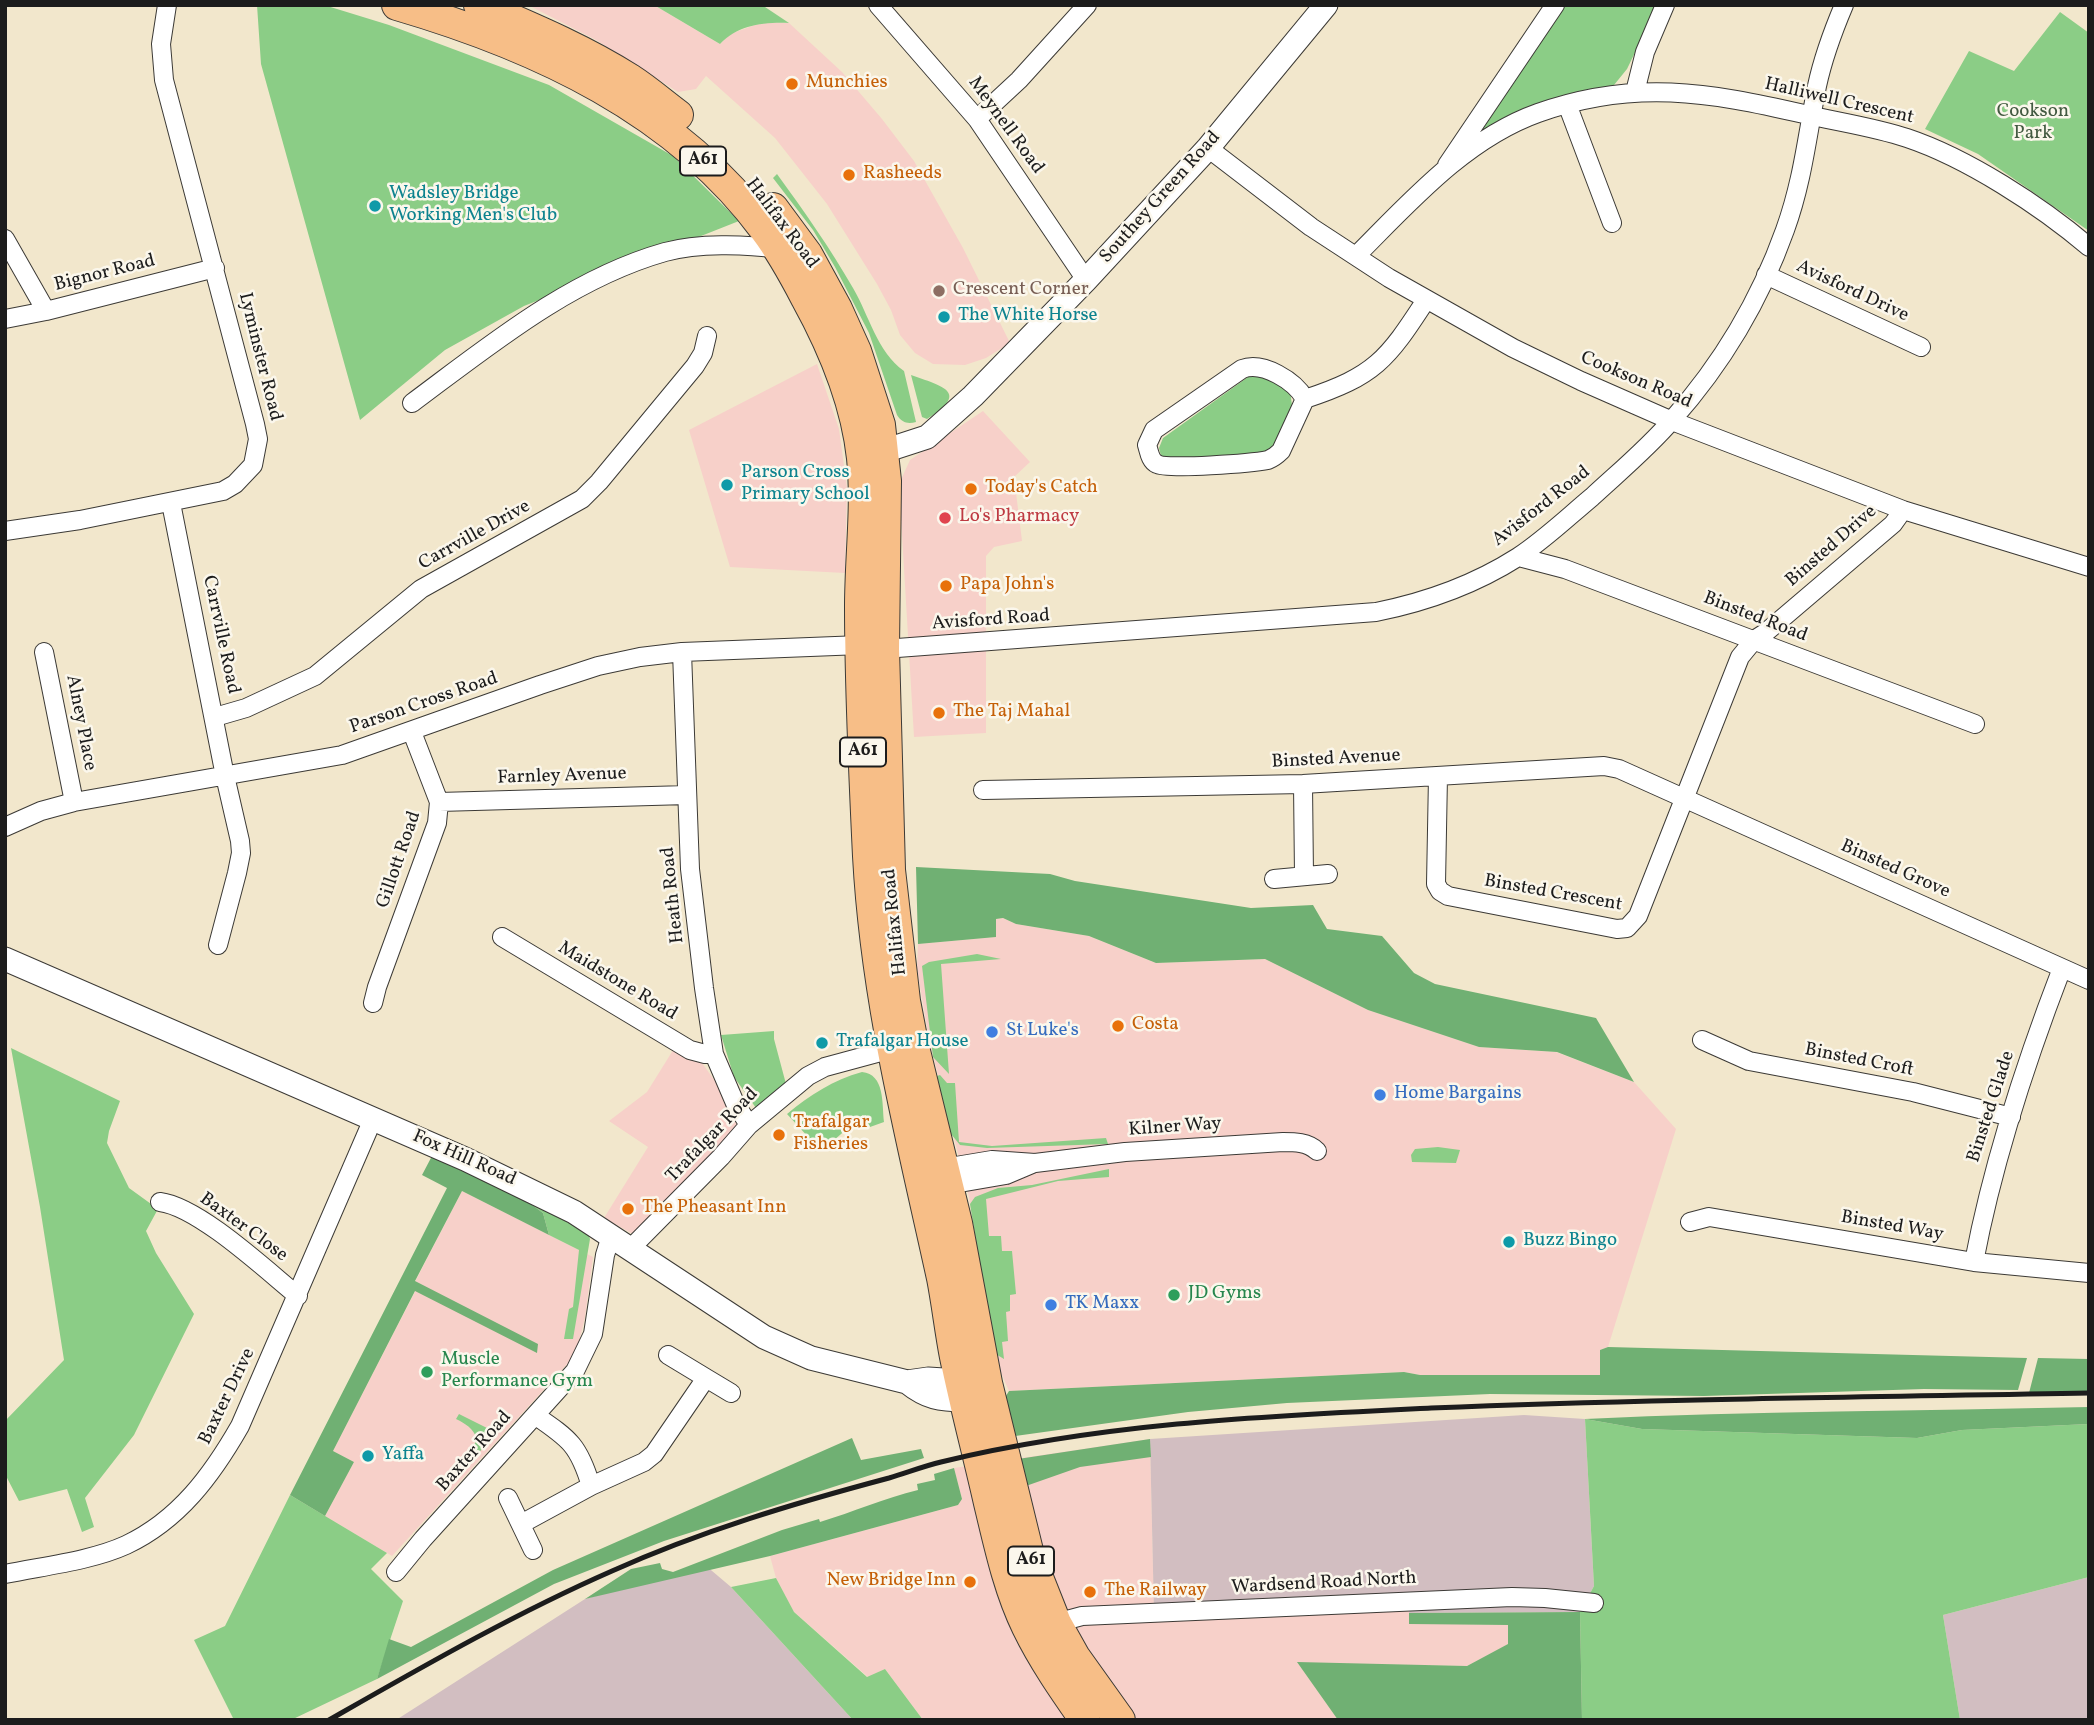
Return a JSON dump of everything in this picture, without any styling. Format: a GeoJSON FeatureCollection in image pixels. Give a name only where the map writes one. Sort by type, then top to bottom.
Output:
{"type":"FeatureCollection","features":[{"type":"Feature","properties":{"kind":"highway","name":"Halifax Road"},"geometry":{"type":"LineString","coordinates":[[397,5],[567,69],[618,97],[675,136],[733,191],[778,250],[813,310],[873,452]]}},
{"type":"Feature","properties":{"kind":"highway","name":"Halifax Road"},"geometry":{"type":"LineString","coordinates":[[479,5],[531,26],[630,79],[686,120],[727,156],[753,184],[807,254],[838,309],[856,351],[873,399],[873,452],[864,519],[872,647],[864,773],[871,895],[902,1046],[937,1178],[959,1235],[971,1388]]}},
{"type":"Feature","properties":{"kind":"highway","name":"A61"},"geometry":{"type":"LineString","coordinates":[[971,1388],[1029,1555],[1056,1623],[1075,1657],[1120,1720]]}},
{"type":"Feature","properties":{"kind":"highway","name":"A61"},"geometry":{"type":"LineString","coordinates":[[971,1388],[1002,1557],[1025,1624],[1085,1720]]}},
{"type":"Feature","properties":{"kind":"highway"},"geometry":{"type":"LineString","coordinates":[[1039,1649],[1045,1629],[1056,1623]]}},
{"type":"Feature","properties":{"kind":"street","name":"Lyminster Road"},"geometry":{"type":"LineString","coordinates":[[5,531],[210,495],[235,484],[253,465],[257,451],[255,424],[164,80],[162,44],[167,5]]}},
{"type":"Feature","properties":{"kind":"street","name":"Meynell Road"},"geometry":{"type":"LineString","coordinates":[[878,5],[977,119],[1086,280]]}},
{"type":"Feature","properties":{"kind":"street"},"geometry":{"type":"LineString","coordinates":[[977,119],[1019,80],[1087,5]]}},
{"type":"Feature","properties":{"kind":"street","name":"Southey Green Road"},"geometry":{"type":"LineString","coordinates":[[873,452],[920,440],[935,431],[973,396],[1086,280],[1208,148],[1326,5]]}},
{"type":"Feature","properties":{"kind":"street","name":"Halliwell Crescent"},"geometry":{"type":"LineString","coordinates":[[1444,170],[1460,142],[1555,5]]}},
{"type":"Feature","properties":{"kind":"street"},"geometry":{"type":"LineString","coordinates":[[1635,92],[1645,52],[1665,5]]}},
{"type":"Feature","properties":{"kind":"street","name":"Avisford Road"},"geometry":{"type":"LineString","coordinates":[[872,647],[1376,612],[1412,605],[1442,595],[1519,556],[1561,524],[1672,421],[1742,326],[1785,231],[1802,176],[1817,86],[1827,49],[1844,5]]}},
{"type":"Feature","properties":{"kind":"street","name":"Halliwell Crescent"},"geometry":{"type":"LineString","coordinates":[[1356,256],[1444,170],[1497,134],[1536,114],[1567,104],[1635,92],[1667,91],[1704,93],[1908,138],[1961,162],[2046,214],[2089,247]]}},
{"type":"Feature","properties":{"kind":"street"},"geometry":{"type":"LineString","coordinates":[[1567,104],[1612,223]]}},
{"type":"Feature","properties":{"kind":"street","name":"Cookson Road"},"geometry":{"type":"LineString","coordinates":[[1208,148],[1271,198],[1426,300],[1513,348],[1581,381],[1672,421],[1903,510],[2089,567]]}},
{"type":"Feature","properties":{"kind":"street","name":"Halifax Road"},"geometry":{"type":"LineString","coordinates":[[728,245],[738,236],[744,225],[748,208]]}},
{"type":"Feature","properties":{"kind":"street"},"geometry":{"type":"LineString","coordinates":[[5,239],[46,311]]}},
{"type":"Feature","properties":{"kind":"street","name":"Halifax Road"},"geometry":{"type":"LineString","coordinates":[[412,403],[530,317],[623,267],[667,251],[728,245],[778,250]]}},
{"type":"Feature","properties":{"kind":"street","name":"Bignor Road"},"geometry":{"type":"LineString","coordinates":[[5,319],[215,268]]}},
{"type":"Feature","properties":{"kind":"street","name":"Avisford Drive"},"geometry":{"type":"LineString","coordinates":[[1766,275],[1921,346]]}},
{"type":"Feature","properties":{"kind":"street"},"geometry":{"type":"LineString","coordinates":[[1305,400],[1294,385],[1259,367],[1249,366],[1154,430],[1147,445],[1151,459],[1157,464],[1167,466],[1268,460],[1281,451],[1305,400],[1350,383],[1368,372],[1403,337],[1426,300]]}},
{"type":"Feature","properties":{"kind":"street","name":"Carrville Drive"},"geometry":{"type":"LineString","coordinates":[[215,717],[246,708],[314,676],[421,589],[582,499],[695,366],[703,353],[706,336]]}},
{"type":"Feature","properties":{"kind":"street","name":"Carrville Road"},"geometry":{"type":"LineString","coordinates":[[171,503],[241,853],[218,945]]}},
{"type":"Feature","properties":{"kind":"street","name":"Binsted Drive"},"geometry":{"type":"LineString","coordinates":[[1754,640],[1893,524],[1903,510]]}},
{"type":"Feature","properties":{"kind":"street","name":"Binsted Road"},"geometry":{"type":"LineString","coordinates":[[1519,556],[1565,569],[1975,724]]}},
{"type":"Feature","properties":{"kind":"street","name":"Binsted Crescent"},"geometry":{"type":"LineString","coordinates":[[1438,776],[1436,884],[1440,891],[1448,896],[1627,929],[1638,916],[1740,657],[1754,640]]}},
{"type":"Feature","properties":{"kind":"street","name":"Parson Cross Road"},"geometry":{"type":"LineString","coordinates":[[5,827],[41,811],[74,802],[342,755],[598,667],[640,657],[682,652],[872,647]]}},
{"type":"Feature","properties":{"kind":"street","name":"Alney Place"},"geometry":{"type":"LineString","coordinates":[[44,652],[74,802]]}},
{"type":"Feature","properties":{"kind":"street","name":"Heath Road"},"geometry":{"type":"LineString","coordinates":[[682,652],[690,869],[704,988],[714,1054],[735,1103],[748,1125]]}},
{"type":"Feature","properties":{"kind":"street","name":"Gillott Road"},"geometry":{"type":"LineString","coordinates":[[373,1003],[437,823],[439,802],[412,732]]}},
{"type":"Feature","properties":{"kind":"street","name":"Binsted Avenue"},"geometry":{"type":"LineString","coordinates":[[983,790],[1303,784],[1604,766],[1619,769],[1684,798]]}},
{"type":"Feature","properties":{"kind":"street"},"geometry":{"type":"LineString","coordinates":[[1303,784],[1304,876]]}},
{"type":"Feature","properties":{"kind":"street","name":"Farnley Avenue"},"geometry":{"type":"LineString","coordinates":[[439,802],[687,795]]}},
{"type":"Feature","properties":{"kind":"street","name":"Binsted Grove"},"geometry":{"type":"LineString","coordinates":[[1684,798],[2089,980]]}},
{"type":"Feature","properties":{"kind":"street"},"geometry":{"type":"LineString","coordinates":[[1274,879],[1328,874]]}},
{"type":"Feature","properties":{"kind":"street","name":"Maidstone Road"},"geometry":{"type":"LineString","coordinates":[[502,937],[690,1051],[714,1054]]}},
{"type":"Feature","properties":{"kind":"street","name":"Fox Hill Road"},"geometry":{"type":"LineString","coordinates":[[5,959],[540,1194],[574,1212],[753,1330],[790,1350],[811,1359],[908,1382],[928,1379],[971,1388]]}},
{"type":"Feature","properties":{"kind":"street","name":"Binsted Glade"},"geometry":{"type":"LineString","coordinates":[[1974,1262],[1991,1179],[2038,1031],[2062,968]]}},
{"type":"Feature","properties":{"kind":"street","name":"Binsted Croft"},"geometry":{"type":"LineString","coordinates":[[1702,1041],[1749,1061],[1913,1092],[2011,1117]]}},
{"type":"Feature","properties":{"kind":"street","name":"Trafalgar Road"},"geometry":{"type":"LineString","coordinates":[[631,1248],[721,1157],[748,1125],[808,1076],[825,1067],[902,1046]]}},
{"type":"Feature","properties":{"kind":"street","name":"Baxter Drive"},"geometry":{"type":"LineString","coordinates":[[5,1574],[124,1546],[155,1527],[194,1495],[219,1463],[240,1426],[373,1119]]}},
{"type":"Feature","properties":{"kind":"street","name":"Kilner Way"},"geometry":{"type":"LineString","coordinates":[[937,1178],[992,1160],[1035,1163],[1125,1152],[1283,1142],[1297,1142],[1317,1151]]}},
{"type":"Feature","properties":{"kind":"street","name":"Baxter Close"},"geometry":{"type":"LineString","coordinates":[[160,1202],[169,1203],[198,1219],[236,1245],[298,1296]]}},
{"type":"Feature","properties":{"kind":"street","name":"Binsted Way"},"geometry":{"type":"LineString","coordinates":[[1690,1222],[1709,1217],[1974,1262],[2089,1273]]}},
{"type":"Feature","properties":{"kind":"street","name":"Baxter Road"},"geometry":{"type":"LineString","coordinates":[[396,1572],[575,1371],[593,1334],[605,1255],[611,1236]]}},
{"type":"Feature","properties":{"kind":"street"},"geometry":{"type":"LineString","coordinates":[[668,1354],[732,1393]]}},
{"type":"Feature","properties":{"kind":"street"},"geometry":{"type":"LineString","coordinates":[[521,1524],[644,1462],[654,1454],[706,1378]]}},
{"type":"Feature","properties":{"kind":"street"},"geometry":{"type":"LineString","coordinates":[[536,1416],[573,1443],[584,1462],[592,1486]]}},
{"type":"Feature","properties":{"kind":"street"},"geometry":{"type":"LineString","coordinates":[[508,1498],[533,1550]]}},
{"type":"Feature","properties":{"kind":"street","name":"Wardsend Road North"},"geometry":{"type":"LineString","coordinates":[[1056,1623],[1094,1616],[1512,1597],[1594,1603]]}},
{"type":"Feature","properties":{"kind":"shaded area"},"geometry":{"type":"Polygon","coordinates":[[[528,5],[654,5],[720,44],[730,34],[755,25],[770,22],[789,23],[842,72],[914,161],[963,248],[1010,343],[986,358],[965,365],[933,364],[915,353],[900,335],[877,284],[827,204],[775,138],[706,76],[696,89],[678,92],[596,40],[528,5]]]}},
{"type":"Feature","properties":{"kind":"shaded area"},"geometry":{"type":"Polygon","coordinates":[[[817,364],[839,429],[847,488],[845,573],[730,567],[689,430],[817,364]]]}},
{"type":"Feature","properties":{"kind":"shaded area"},"geometry":{"type":"Polygon","coordinates":[[[983,411],[1030,462],[1014,477],[1022,541],[994,547],[986,556],[986,733],[914,737],[899,484],[910,460],[983,411]]]}},
{"type":"Feature","properties":{"kind":"shaded area"},"geometry":{"type":"Polygon","coordinates":[[[1003,918],[1016,924],[1089,936],[1156,963],[1265,959],[1368,1010],[1479,1047],[1556,1052],[1634,1082],[1676,1129],[1608,1347],[1600,1350],[1601,1375],[1420,1375],[1404,1372],[1009,1391],[995,1359],[969,1197],[929,1040],[917,968],[918,944],[995,937],[996,919],[1003,918]]]}},
{"type":"Feature","properties":{"kind":"shaded area"},"geometry":{"type":"Polygon","coordinates":[[[675,1047],[702,1063],[726,1096],[738,1125],[637,1233],[631,1233],[604,1218],[648,1147],[609,1121],[647,1092],[675,1047]]]}},
{"type":"Feature","properties":{"kind":"shaded area"},"geometry":{"type":"Polygon","coordinates":[[[462,1191],[593,1257],[585,1317],[579,1342],[570,1361],[392,1556],[325,1516],[354,1462],[333,1451],[419,1284],[415,1282],[462,1191]]]}},
{"type":"Feature","properties":{"kind":"shaded area"},"geometry":{"type":"Polygon","coordinates":[[[1524,1415],[1585,1419],[1594,1586],[1580,1612],[1409,1613],[1412,1602],[1154,1613],[1150,1439],[1524,1415]]]}},
{"type":"Feature","properties":{"kind":"shaded area"},"geometry":{"type":"Polygon","coordinates":[[[1150,1439],[1154,1613],[1413,1601],[1409,1623],[1508,1625],[1509,1644],[1467,1666],[1298,1663],[1338,1720],[923,1720],[885,1669],[868,1677],[793,1611],[776,1578],[770,1556],[958,1505],[962,1499],[954,1468],[1150,1439]]]}},
{"type":"Feature","properties":{"kind":"shaded area"},"geometry":{"type":"Polygon","coordinates":[[[705,1565],[731,1587],[853,1720],[396,1720],[585,1599],[705,1565]]]}},
{"type":"Feature","properties":{"kind":"shaded area"},"geometry":{"type":"Polygon","coordinates":[[[2089,1577],[2089,1720],[1960,1720],[1943,1615],[2089,1577]]]}},
{"type":"Feature","properties":{"kind":"green space"},"geometry":{"type":"Polygon","coordinates":[[[257,5],[324,5],[389,25],[549,85],[673,156],[739,221],[524,306],[445,350],[360,420],[261,64],[257,5]]]}},
{"type":"Feature","properties":{"kind":"green space"},"geometry":{"type":"Polygon","coordinates":[[[654,5],[762,5],[789,23],[752,26],[735,33],[720,44],[654,5]]]}},
{"type":"Feature","properties":{"kind":"green space"},"geometry":{"type":"Polygon","coordinates":[[[1564,5],[1658,5],[1627,69],[1614,85],[1475,140],[1473,135],[1564,5]]]}},
{"type":"Feature","properties":{"kind":"green space","name":"Cookson Park"},"geometry":{"type":"Polygon","coordinates":[[[2060,12],[2089,33],[2089,231],[1978,154],[1925,129],[1969,51],[2014,71],[2060,12]]]}},
{"type":"Feature","properties":{"kind":"green space"},"geometry":{"type":"Polygon","coordinates":[[[777,174],[844,273],[880,344],[904,371],[916,422],[905,422],[897,415],[869,333],[813,230],[773,178],[777,174]]]}},
{"type":"Feature","properties":{"kind":"green space"},"geometry":{"type":"Polygon","coordinates":[[[911,375],[941,387],[949,396],[940,410],[927,419],[922,417],[911,375]]]}},
{"type":"Feature","properties":{"kind":"green space"},"geometry":{"type":"Polygon","coordinates":[[[1259,375],[1290,390],[1293,413],[1276,449],[1266,456],[1169,461],[1161,456],[1159,448],[1163,438],[1248,377],[1259,375]]]}},
{"type":"Feature","properties":{"kind":"green space"},"geometry":{"type":"Polygon","coordinates":[[[916,867],[1050,874],[1075,881],[1251,908],[1313,905],[1327,929],[1382,936],[1414,973],[1435,984],[1596,1018],[1634,1082],[1557,1052],[1479,1047],[1368,1010],[1265,959],[1156,963],[1089,936],[1016,924],[1003,918],[996,919],[996,937],[918,944],[916,867]]]}},
{"type":"Feature","properties":{"kind":"green space"},"geometry":{"type":"Polygon","coordinates":[[[977,954],[1001,959],[941,964],[949,1074],[933,1057],[922,966],[929,962],[977,954]]]}},
{"type":"Feature","properties":{"kind":"green space"},"geometry":{"type":"Polygon","coordinates":[[[774,1031],[786,1084],[756,1108],[734,1077],[721,1035],[774,1031]]]}},
{"type":"Feature","properties":{"kind":"green space"},"geometry":{"type":"Polygon","coordinates":[[[11,1048],[120,1101],[107,1143],[129,1188],[158,1209],[146,1231],[156,1253],[194,1314],[134,1435],[85,1498],[94,1527],[82,1532],[67,1489],[19,1501],[5,1474],[5,1421],[64,1360],[11,1048]]]}},
{"type":"Feature","properties":{"kind":"green space"},"geometry":{"type":"Polygon","coordinates":[[[862,1072],[875,1078],[879,1084],[884,1122],[870,1127],[863,1115],[826,1147],[810,1139],[787,1114],[822,1089],[862,1072]]]}},
{"type":"Feature","properties":{"kind":"green space"},"geometry":{"type":"Polygon","coordinates":[[[940,1075],[947,1083],[955,1083],[959,1142],[992,1146],[1106,1138],[1108,1144],[987,1148],[960,1145],[951,1134],[937,1076],[940,1075]]]}},
{"type":"Feature","properties":{"kind":"green space"},"geometry":{"type":"Polygon","coordinates":[[[1438,1147],[1460,1150],[1456,1163],[1412,1162],[1411,1155],[1415,1149],[1438,1147]]]}},
{"type":"Feature","properties":{"kind":"green space"},"geometry":{"type":"Polygon","coordinates":[[[432,1156],[508,1187],[543,1213],[549,1235],[462,1191],[415,1281],[538,1344],[537,1353],[415,1291],[333,1451],[354,1462],[325,1516],[290,1495],[447,1188],[422,1175],[432,1156]]]}},
{"type":"Feature","properties":{"kind":"green space"},"geometry":{"type":"Polygon","coordinates":[[[1109,1169],[1109,1177],[1058,1181],[986,1199],[989,1236],[1001,1236],[1002,1251],[1012,1251],[1016,1294],[1010,1295],[1010,1311],[1006,1312],[1008,1341],[1002,1342],[1004,1359],[994,1353],[970,1204],[975,1197],[998,1188],[1032,1185],[1109,1169]]]}},
{"type":"Feature","properties":{"kind":"green space"},"geometry":{"type":"Polygon","coordinates":[[[508,1187],[588,1233],[590,1239],[573,1339],[564,1339],[569,1309],[573,1307],[579,1250],[549,1235],[543,1213],[508,1187]]]}},
{"type":"Feature","properties":{"kind":"green space"},"geometry":{"type":"Polygon","coordinates":[[[1608,1347],[2027,1358],[2018,1390],[1924,1389],[1704,1396],[1490,1394],[1287,1403],[1188,1412],[1008,1437],[1001,1404],[1009,1391],[1404,1372],[1420,1375],[1600,1375],[1600,1350],[1608,1347]]]}},
{"type":"Feature","properties":{"kind":"green space"},"geometry":{"type":"Polygon","coordinates":[[[2038,1358],[2089,1359],[2089,1391],[2029,1393],[2038,1358]]]}},
{"type":"Feature","properties":{"kind":"green space"},"geometry":{"type":"Polygon","coordinates":[[[2089,1407],[2089,1424],[1962,1430],[1917,1438],[1642,1429],[1585,1419],[1774,1413],[2089,1407]]]}},
{"type":"Feature","properties":{"kind":"green space"},"geometry":{"type":"Polygon","coordinates":[[[459,1414],[497,1433],[470,1462],[467,1459],[477,1439],[469,1427],[456,1419],[459,1414]]]}},
{"type":"Feature","properties":{"kind":"green space"},"geometry":{"type":"Polygon","coordinates":[[[1585,1419],[1642,1429],[1917,1438],[1962,1430],[2089,1424],[2089,1577],[1943,1615],[1960,1720],[1582,1720],[1580,1612],[1594,1586],[1585,1419]]]}},
{"type":"Feature","properties":{"kind":"green space"},"geometry":{"type":"Polygon","coordinates":[[[852,1438],[861,1460],[921,1449],[924,1458],[664,1541],[554,1584],[377,1679],[389,1639],[411,1647],[553,1570],[852,1438]]]}},
{"type":"Feature","properties":{"kind":"green space"},"geometry":{"type":"Polygon","coordinates":[[[1150,1439],[1151,1457],[1080,1467],[1023,1487],[1018,1459],[1150,1439]]]}},
{"type":"Feature","properties":{"kind":"green space"},"geometry":{"type":"Polygon","coordinates":[[[954,1468],[962,1499],[958,1505],[770,1556],[585,1599],[631,1569],[660,1563],[662,1569],[673,1572],[782,1530],[819,1519],[820,1522],[918,1490],[917,1484],[935,1480],[934,1474],[954,1468]]]}},
{"type":"Feature","properties":{"kind":"green space"},"geometry":{"type":"Polygon","coordinates":[[[290,1495],[387,1553],[371,1569],[403,1601],[377,1679],[291,1720],[234,1720],[194,1640],[225,1626],[290,1495]]]}},
{"type":"Feature","properties":{"kind":"green space"},"geometry":{"type":"Polygon","coordinates":[[[776,1578],[794,1612],[867,1677],[885,1669],[923,1720],[853,1720],[731,1587],[776,1578]]]}},
{"type":"Feature","properties":{"kind":"green space"},"geometry":{"type":"Polygon","coordinates":[[[1580,1612],[1582,1720],[1338,1720],[1297,1662],[1467,1666],[1508,1644],[1508,1625],[1409,1624],[1409,1613],[1580,1612]]]}},
{"type":"Feature","properties":{"kind":"railway"},"geometry":{"type":"LineString","coordinates":[[329,1720],[504,1623],[646,1557],[784,1508],[935,1464],[1002,1449],[1062,1438],[1185,1423],[1369,1411],[1678,1400],[2089,1393]]}},
{"type":"Feature","properties":{"kind":"place","name":"Munchies"},"geometry":{"type":"Point","coordinates":[792,84]}},
{"type":"Feature","properties":{"kind":"place","name":"Rasheeds"},"geometry":{"type":"Point","coordinates":[849,175]}},
{"type":"Feature","properties":{"kind":"place","name":"Wadsley Bridge Working Men's Club"},"geometry":{"type":"Point","coordinates":[375,206]}},
{"type":"Feature","properties":{"kind":"place","name":"Crescent Corner"},"geometry":{"type":"Point","coordinates":[939,291]}},
{"type":"Feature","properties":{"kind":"place","name":"The White Horse"},"geometry":{"type":"Point","coordinates":[944,317]}},
{"type":"Feature","properties":{"kind":"place","name":"Parson Cross Primary School"},"geometry":{"type":"Point","coordinates":[727,485]}},
{"type":"Feature","properties":{"kind":"place","name":"Today's Catch"},"geometry":{"type":"Point","coordinates":[971,489]}},
{"type":"Feature","properties":{"kind":"place","name":"Lo's Pharmacy"},"geometry":{"type":"Point","coordinates":[945,518]}},
{"type":"Feature","properties":{"kind":"place","name":"Papa John's"},"geometry":{"type":"Point","coordinates":[946,586]}},
{"type":"Feature","properties":{"kind":"place","name":"The Taj Mahal"},"geometry":{"type":"Point","coordinates":[939,713]}},
{"type":"Feature","properties":{"kind":"place","name":"Costa"},"geometry":{"type":"Point","coordinates":[1118,1026]}},
{"type":"Feature","properties":{"kind":"place","name":"St Luke's"},"geometry":{"type":"Point","coordinates":[992,1032]}},
{"type":"Feature","properties":{"kind":"place","name":"Trafalgar House"},"geometry":{"type":"Point","coordinates":[822,1043]}},
{"type":"Feature","properties":{"kind":"place","name":"Home Bargains"},"geometry":{"type":"Point","coordinates":[1380,1095]}},
{"type":"Feature","properties":{"kind":"place","name":"Trafalgar Fisheries"},"geometry":{"type":"Point","coordinates":[779,1135]}},
{"type":"Feature","properties":{"kind":"place","name":"The Pheasant Inn"},"geometry":{"type":"Point","coordinates":[628,1209]}},
{"type":"Feature","properties":{"kind":"place","name":"Buzz Bingo"},"geometry":{"type":"Point","coordinates":[1509,1242]}},
{"type":"Feature","properties":{"kind":"place","name":"JD Gyms"},"geometry":{"type":"Point","coordinates":[1174,1295]}},
{"type":"Feature","properties":{"kind":"place","name":"TK Maxx"},"geometry":{"type":"Point","coordinates":[1051,1305]}},
{"type":"Feature","properties":{"kind":"place","name":"Muscle Performance Gym"},"geometry":{"type":"Point","coordinates":[427,1372]}},
{"type":"Feature","properties":{"kind":"place","name":"Yaffa"},"geometry":{"type":"Point","coordinates":[368,1456]}},
{"type":"Feature","properties":{"kind":"place","name":"New Bridge Inn"},"geometry":{"type":"Point","coordinates":[970,1582]}},
{"type":"Feature","properties":{"kind":"place","name":"The Railway"},"geometry":{"type":"Point","coordinates":[1090,1592]}}]}
